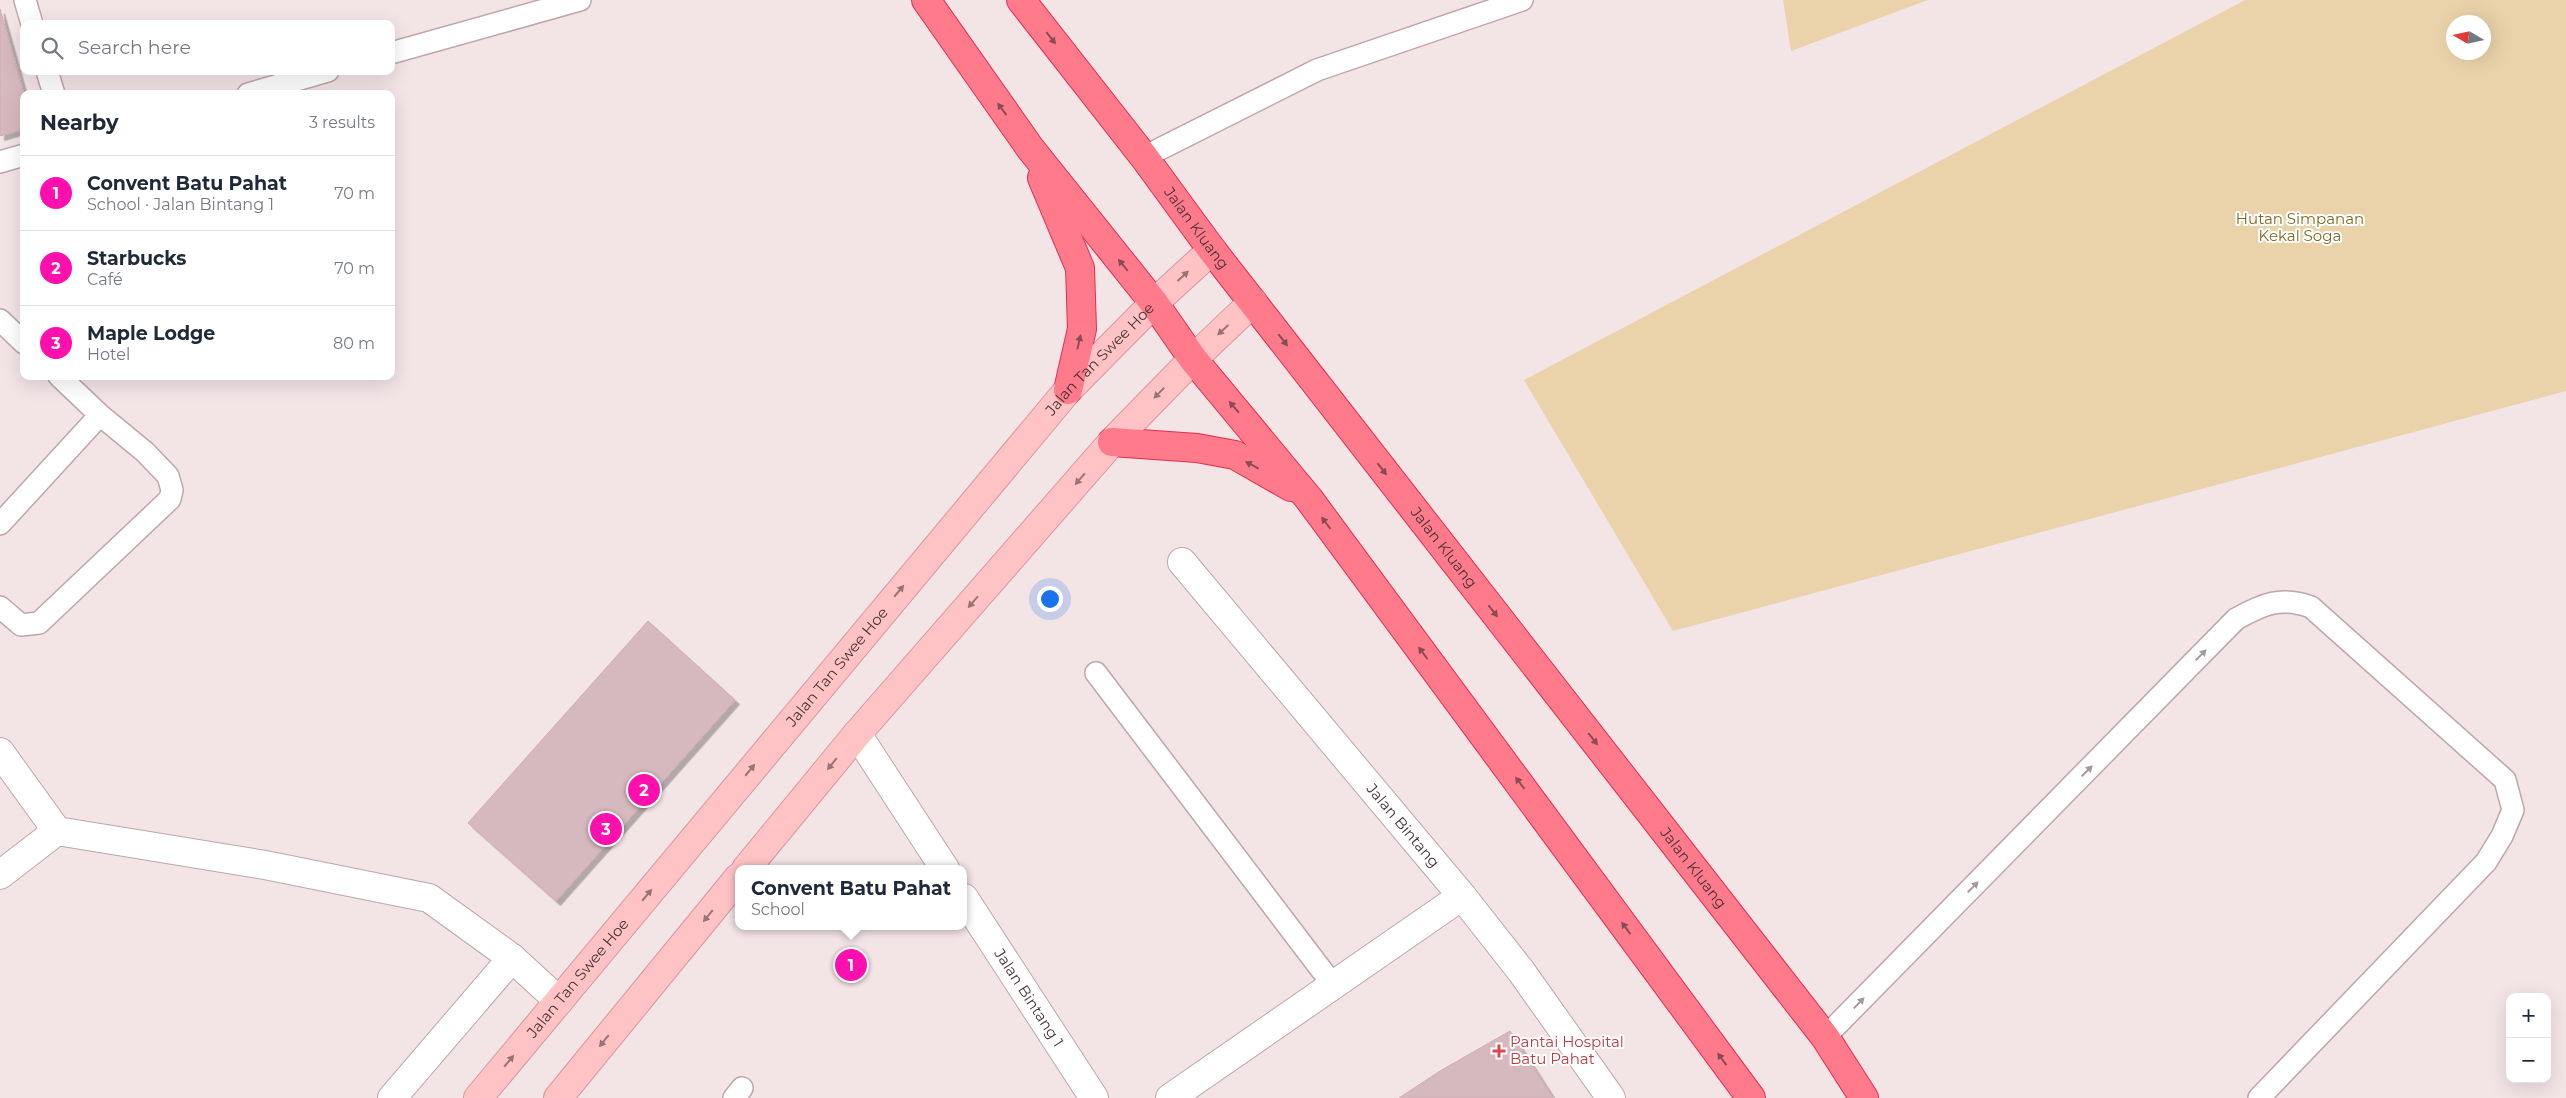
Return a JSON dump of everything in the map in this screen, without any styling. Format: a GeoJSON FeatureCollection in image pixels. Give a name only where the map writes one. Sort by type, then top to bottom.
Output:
{"type":"FeatureCollection","features":[{"type":"Feature","properties":{"kind":"highway"},"geometry":{"type":"LineString","coordinates":[[926,0],[1030,148],[1154,303],[1193,358],[1309,500],[1751,1098]]}},
{"type":"Feature","properties":{"kind":"highway","name":"Jalan Kluang"},"geometry":{"type":"LineString","coordinates":[[1021,0],[1144,157],[1212,250],[1825,1038],[1864,1098]]}},
{"type":"Feature","properties":{"kind":"highway"},"geometry":{"type":"LineString","coordinates":[[1030,148],[1080,268],[1082,328],[1068,390]]}},
{"type":"Feature","properties":{"kind":"highway"},"geometry":{"type":"LineString","coordinates":[[1112,442],[1197,448],[1235,455],[1274,476],[1309,500]]}},
{"type":"Feature","properties":{"kind":"main road","name":"Jalan Tan Swee Hoe"},"geometry":{"type":"LineString","coordinates":[[478,1098],[1068,390],[1154,303],[1212,250]]}},
{"type":"Feature","properties":{"kind":"main road"},"geometry":{"type":"LineString","coordinates":[[749,865],[857,734],[1112,442],[1193,358],[1253,302]]}},
{"type":"Feature","properties":{"kind":"main road"},"geometry":{"type":"LineString","coordinates":[[558,1098],[735,882]]}},
{"type":"Feature","properties":{"kind":"street","name":"Jalan Bintang"},"geometry":{"type":"LineString","coordinates":[[1182,562],[1462,896],[1521,970],[1611,1098]]}},
{"type":"Feature","properties":{"kind":"street"},"geometry":{"type":"LineString","coordinates":[[857,734],[942,865]]}},
{"type":"Feature","properties":{"kind":"street"},"geometry":{"type":"LineString","coordinates":[[0,752],[57,831],[265,865],[430,898],[512,958],[559,1001]]}},
{"type":"Feature","properties":{"kind":"street"},"geometry":{"type":"LineString","coordinates":[[0,875],[57,831]]}},
{"type":"Feature","properties":{"kind":"street"},"geometry":{"type":"LineString","coordinates":[[1170,1098],[1462,896]]}},
{"type":"Feature","properties":{"kind":"street","name":"Jalan Bintang 1"},"geometry":{"type":"LineString","coordinates":[[967,903],[1094,1098]]}},
{"type":"Feature","properties":{"kind":"street"},"geometry":{"type":"LineString","coordinates":[[392,1098],[512,958]]}},
{"type":"Feature","properties":{"kind":"lane"},"geometry":{"type":"LineString","coordinates":[[25,0],[31,20]]}},
{"type":"Feature","properties":{"kind":"lane"},"geometry":{"type":"LineString","coordinates":[[395,52],[580,0]]}},
{"type":"Feature","properties":{"kind":"lane"},"geometry":{"type":"LineString","coordinates":[[1144,157],[1316,70],[1522,0]]}},
{"type":"Feature","properties":{"kind":"lane"},"geometry":{"type":"LineString","coordinates":[[48,75],[53,90]]}},
{"type":"Feature","properties":{"kind":"lane"},"geometry":{"type":"LineString","coordinates":[[262,90],[314,75]]}},
{"type":"Feature","properties":{"kind":"lane"},"geometry":{"type":"LineString","coordinates":[[0,162],[20,156]]}},
{"type":"Feature","properties":{"kind":"lane"},"geometry":{"type":"LineString","coordinates":[[0,320],[20,338]]}},
{"type":"Feature","properties":{"kind":"lane"},"geometry":{"type":"LineString","coordinates":[[0,607],[21,625],[39,623],[170,499],[172,490],[168,476],[145,452],[100,415],[63,380]]}},
{"type":"Feature","properties":{"kind":"lane"},"geometry":{"type":"LineString","coordinates":[[0,524],[100,415]]}},
{"type":"Feature","properties":{"kind":"lane"},"geometry":{"type":"LineString","coordinates":[[1825,1038],[2236,619],[2260,606],[2294,600],[2311,607],[2505,780],[2513,810],[2502,836],[2486,862],[2259,1098]]}},
{"type":"Feature","properties":{"kind":"lane"},"geometry":{"type":"LineString","coordinates":[[1096,673],[1333,985]]}},
{"type":"Feature","properties":{"kind":"green space"},"geometry":{"type":"Polygon","coordinates":[[[1783,0],[1928,0],[1791,51],[1783,0]]]}},
{"type":"Feature","properties":{"kind":"green space","name":"Hutan Simpanan Kekal Soga"},"geometry":{"type":"Polygon","coordinates":[[[2245,0],[2566,0],[2566,391],[1673,631],[1524,380],[2245,0]]]}},
{"type":"Feature","properties":{"kind":"building"},"geometry":{"type":"Polygon","coordinates":[[[0,9],[23,90],[20,90],[20,130],[0,136],[0,9]]]}},
{"type":"Feature","properties":{"kind":"building"},"geometry":{"type":"Polygon","coordinates":[[[648,621],[735,700],[556,901],[468,823],[648,621]]]}},
{"type":"Feature","properties":{"kind":"building","name":"Pantai Hospital Batu Pahat"},"geometry":{"type":"Polygon","coordinates":[[[1510,1031],[1553,1098],[1399,1098],[1440,1071],[1510,1031]]]}},
{"type":"Feature","properties":{"kind":"place","name":"Starbucks"},"geometry":{"type":"Point","coordinates":[644,790]}},
{"type":"Feature","properties":{"kind":"place","name":"Maple Lodge"},"geometry":{"type":"Point","coordinates":[606,829]}},
{"type":"Feature","properties":{"kind":"place","name":"Convent Batu Pahat"},"geometry":{"type":"Point","coordinates":[851,965]}},
{"type":"Feature","properties":{"kind":"place","name":"Pantai Hospital Batu Pahat"},"geometry":{"type":"Point","coordinates":[1499,1051]}}]}
